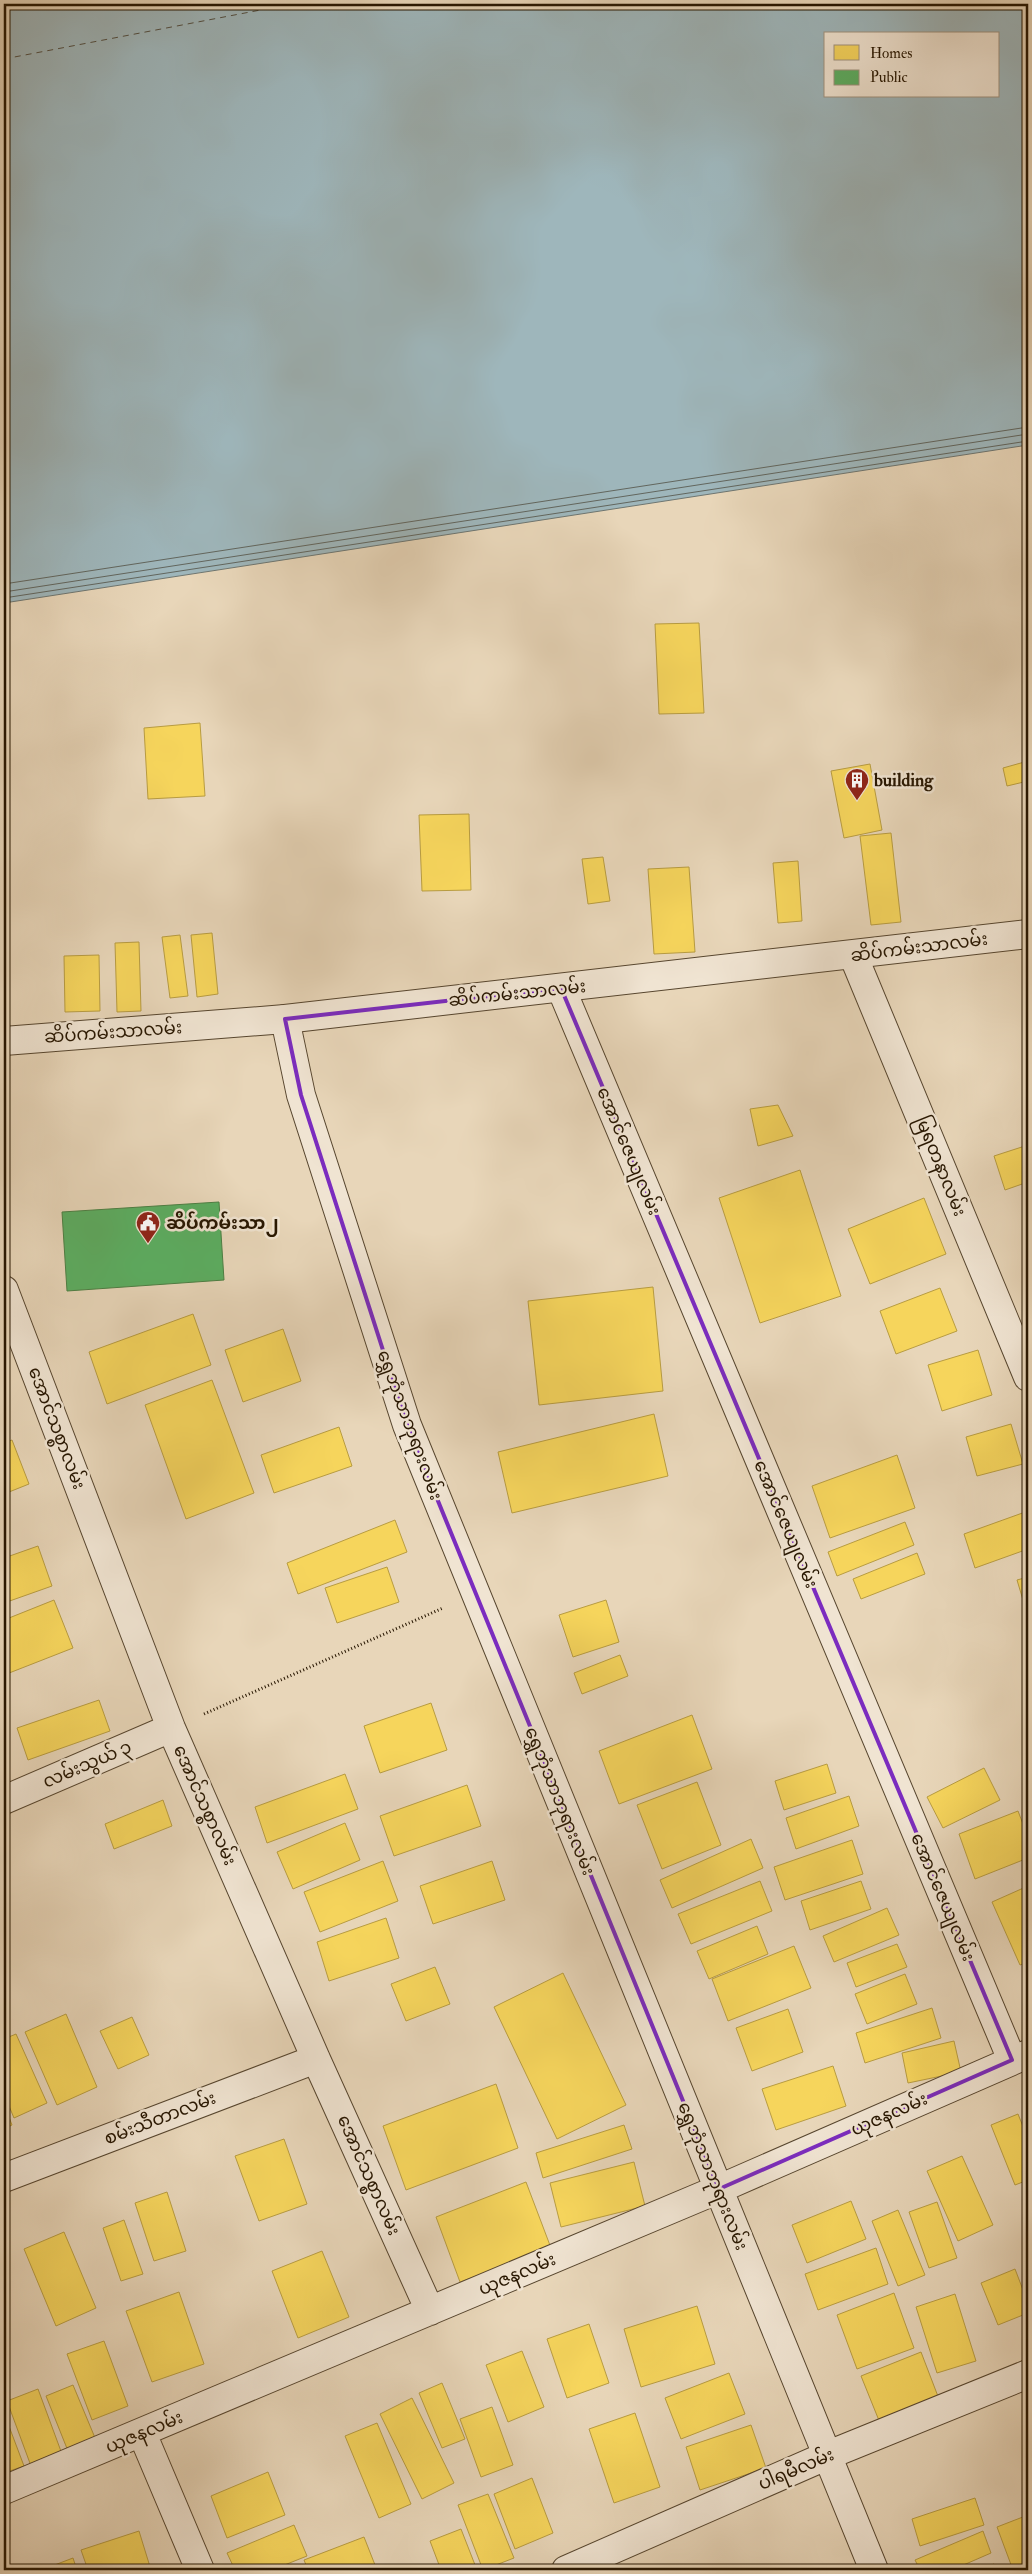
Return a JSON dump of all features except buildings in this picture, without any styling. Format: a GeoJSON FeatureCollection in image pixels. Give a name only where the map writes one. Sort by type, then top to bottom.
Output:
{"type":"FeatureCollection","features":[{"type":"Feature","properties":{"kind":"street","name":"ဆိပ်ကမ်းသာလမ်း"},"geometry":{"type":"LineString","coordinates":[[4,1040],[285,1018],[1028,934]]}},
{"type":"Feature","properties":{"kind":"street","name":"မြရတနာလမ်း"},"geometry":{"type":"LineString","coordinates":[[853,955],[1028,1377]]}},
{"type":"Feature","properties":{"kind":"street","name":"အောင်ဇေယျလမ်း"},"geometry":{"type":"LineString","coordinates":[[561,988],[1020,2057]]}},
{"type":"Feature","properties":{"kind":"street","name":"ရွှေဘုံသာဘုရားလမ်း"},"geometry":{"type":"LineString","coordinates":[[285,1018],[301,1095],[407,1425],[874,2570]]}},
{"type":"Feature","properties":{"kind":"street","name":"အောင်သစ္စာလမ်း"},"geometry":{"type":"LineString","coordinates":[[4,1290],[171,1728],[316,2059],[430,2311]]}},
{"type":"Feature","properties":{"kind":"street","name":"လမ်းသွယ် ၃"},"geometry":{"type":"LineString","coordinates":[[4,1800],[171,1728]]}},
{"type":"Feature","properties":{"kind":"street","name":"ယုဇနလမ်း"},"geometry":{"type":"LineString","coordinates":[[4,2490],[719,2189],[1020,2057]]}},
{"type":"Feature","properties":{"kind":"street","name":"စမ်းသီတာလမ်း"},"geometry":{"type":"LineString","coordinates":[[4,2178],[316,2059]]}},
{"type":"Feature","properties":{"kind":"street","name":"ပါရမီလမ်း"},"geometry":{"type":"LineString","coordinates":[[566,2570],[826,2456],[1028,2374]]}},
{"type":"Feature","properties":{"kind":"street"},"geometry":{"type":"LineString","coordinates":[[142,2433],[200,2570]]}},
{"type":"Feature","properties":{"kind":"path"},"geometry":{"type":"LineString","coordinates":[[171,1728],[476,1594]]}},
{"type":"Feature","properties":{"kind":"highlighted area"},"geometry":{"type":"Polygon","coordinates":[[[561,988],[1012,2060],[719,2189],[407,1425],[301,1095],[285,1019],[561,988]]]}},
{"type":"Feature","properties":{"kind":"water"},"geometry":{"type":"Polygon","coordinates":[[[4,4],[1028,4],[1028,445],[4,603],[4,4]]]}},
{"type":"Feature","properties":{"kind":"ferry route"},"geometry":{"type":"LineString","coordinates":[[4,59],[292,4]]}},
{"type":"Feature","properties":{"kind":"place","name":"building"},"geometry":{"type":"Point","coordinates":[857,801]}},
{"type":"Feature","properties":{"kind":"place","name":"ဆိပ်ကမ်းသာ၂"},"geometry":{"type":"Point","coordinates":[148,1244]}}]}
